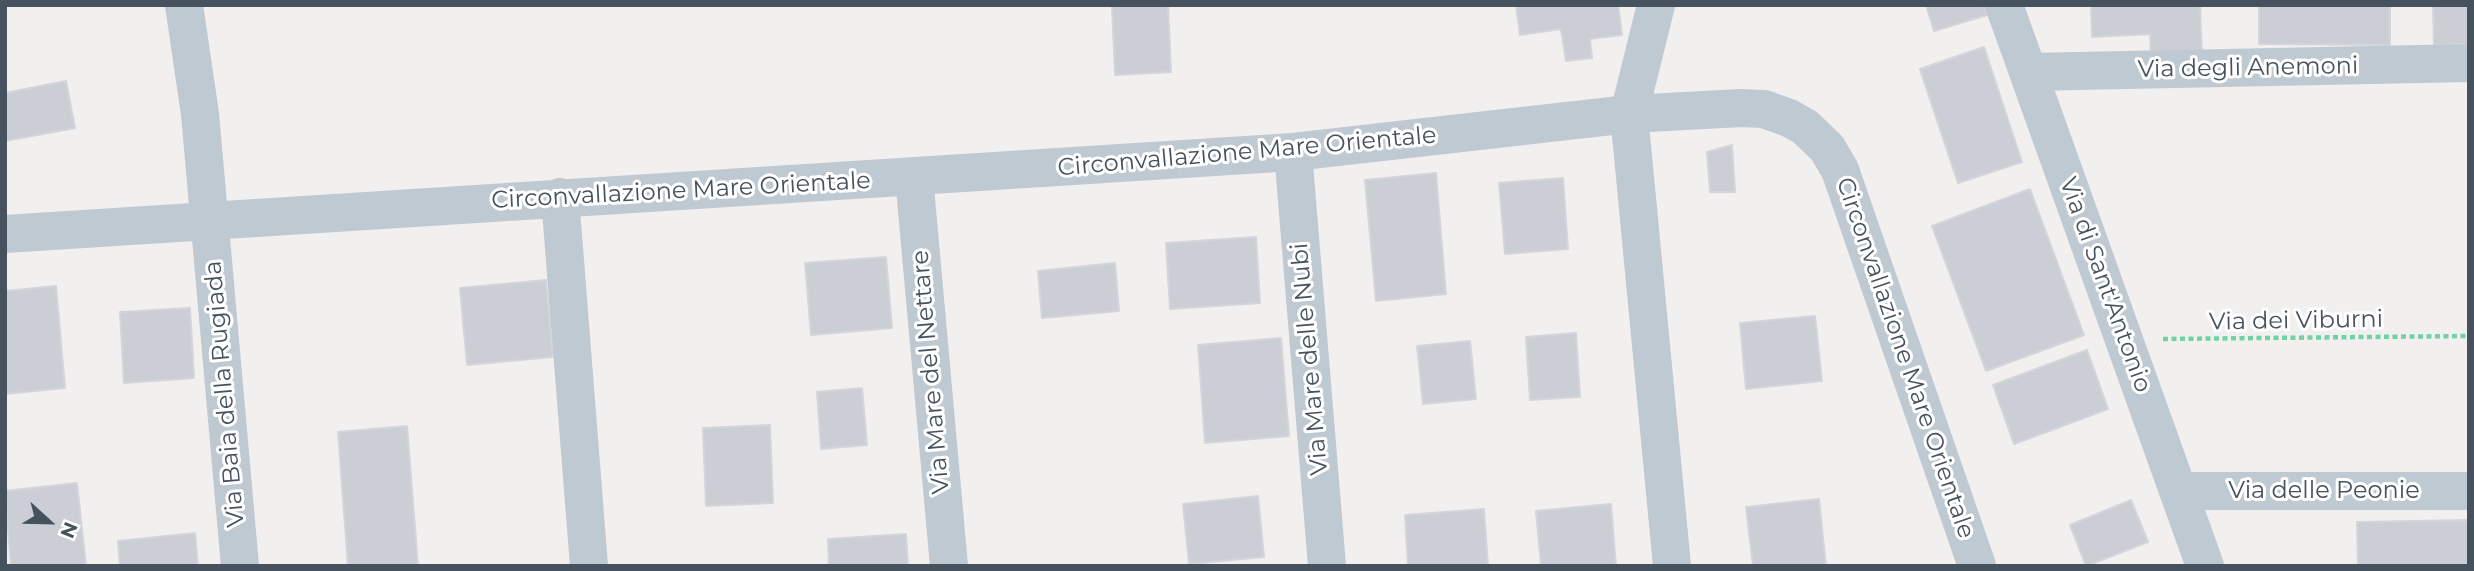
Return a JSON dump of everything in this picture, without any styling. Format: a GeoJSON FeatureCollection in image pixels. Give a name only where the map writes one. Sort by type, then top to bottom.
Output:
{"type":"FeatureCollection","features":[{"type":"Feature","properties":{"kind":"street"},"geometry":{"type":"LineString","coordinates":[[184,5],[200,114],[210,222]]}},
{"type":"Feature","properties":{"kind":"street"},"geometry":{"type":"LineString","coordinates":[[1656,5],[1629,114],[1672,566]]}},
{"type":"Feature","properties":{"kind":"street","name":"Via di Sant'Antonio"},"geometry":{"type":"LineString","coordinates":[[2004,5],[2205,566]]}},
{"type":"Feature","properties":{"kind":"street","name":"Via degli Anemoni"},"geometry":{"type":"LineString","coordinates":[[2028,72],[2469,63]]}},
{"type":"Feature","properties":{"kind":"street","name":"Circonvallazione Mare Orientale"},"geometry":{"type":"LineString","coordinates":[[5,234],[1293,152],[1629,114],[1765,109],[1805,127],[1835,158],[1845,179],[1977,566]]}},
{"type":"Feature","properties":{"kind":"street","name":"Via Mare delle Nubi"},"geometry":{"type":"LineString","coordinates":[[1293,152],[1327,566]]}},
{"type":"Feature","properties":{"kind":"street","name":"Via Mare del Nettare"},"geometry":{"type":"LineString","coordinates":[[914,177],[949,566]]}},
{"type":"Feature","properties":{"kind":"street"},"geometry":{"type":"LineString","coordinates":[[560,197],[589,566]]}},
{"type":"Feature","properties":{"kind":"street","name":"Via Baia della Rugiada"},"geometry":{"type":"LineString","coordinates":[[210,222],[240,566]]}},
{"type":"Feature","properties":{"kind":"street","name":"Via delle Peonie"},"geometry":{"type":"LineString","coordinates":[[2178,491],[2469,491]]}},
{"type":"Feature","properties":{"kind":"path","name":"Via dei Viburni"},"geometry":{"type":"LineString","coordinates":[[2124,338],[2180,340],[2469,336]]}},
{"type":"Feature","properties":{"kind":"building"},"geometry":{"type":"Polygon","coordinates":[[[1112,5],[1168,5],[1171,72],[1115,75],[1112,5]]]}},
{"type":"Feature","properties":{"kind":"building"},"geometry":{"type":"Polygon","coordinates":[[[1516,5],[1618,5],[1622,35],[1590,39],[1592,58],[1566,61],[1561,29],[1520,35],[1516,5]]]}},
{"type":"Feature","properties":{"kind":"building"},"geometry":{"type":"Polygon","coordinates":[[[1926,5],[1984,5],[1987,15],[1934,31],[1926,5]]]}},
{"type":"Feature","properties":{"kind":"building"},"geometry":{"type":"Polygon","coordinates":[[[2091,5],[2200,5],[2202,55],[2151,57],[2150,34],[2092,37],[2091,5]]]}},
{"type":"Feature","properties":{"kind":"building"},"geometry":{"type":"Polygon","coordinates":[[[2259,5],[2390,5],[2390,45],[2259,44],[2259,5]]]}},
{"type":"Feature","properties":{"kind":"building"},"geometry":{"type":"Polygon","coordinates":[[[2433,5],[2469,5],[2469,44],[2434,45],[2433,5]]]}},
{"type":"Feature","properties":{"kind":"building"},"geometry":{"type":"Polygon","coordinates":[[[1984,47],[2022,162],[1958,183],[1920,69],[1984,47]]]}},
{"type":"Feature","properties":{"kind":"building"},"geometry":{"type":"Polygon","coordinates":[[[66,81],[75,128],[5,141],[5,93],[66,81]]]}},
{"type":"Feature","properties":{"kind":"building"},"geometry":{"type":"Polygon","coordinates":[[[1732,145],[1735,192],[1710,192],[1707,152],[1732,145]]]}},
{"type":"Feature","properties":{"kind":"building"},"geometry":{"type":"Polygon","coordinates":[[[1436,173],[1446,294],[1376,301],[1365,180],[1436,173]]]}},
{"type":"Feature","properties":{"kind":"building"},"geometry":{"type":"Polygon","coordinates":[[[1563,178],[1568,249],[1505,254],[1499,183],[1563,178]]]}},
{"type":"Feature","properties":{"kind":"building"},"geometry":{"type":"Polygon","coordinates":[[[2030,189],[2084,335],[1986,371],[1932,226],[2030,189]]]}},
{"type":"Feature","properties":{"kind":"building"},"geometry":{"type":"Polygon","coordinates":[[[1256,237],[1260,303],[1170,309],[1166,243],[1256,237]]]}},
{"type":"Feature","properties":{"kind":"building"},"geometry":{"type":"Polygon","coordinates":[[[886,257],[892,328],[811,335],[805,263],[886,257]]]}},
{"type":"Feature","properties":{"kind":"building"},"geometry":{"type":"Polygon","coordinates":[[[1115,263],[1119,311],[1042,318],[1038,271],[1115,263]]]}},
{"type":"Feature","properties":{"kind":"building"},"geometry":{"type":"Polygon","coordinates":[[[546,280],[553,357],[467,365],[460,288],[546,280]]]}},
{"type":"Feature","properties":{"kind":"building"},"geometry":{"type":"Polygon","coordinates":[[[56,286],[65,388],[5,394],[5,291],[56,286]]]}},
{"type":"Feature","properties":{"kind":"building"},"geometry":{"type":"Polygon","coordinates":[[[190,308],[194,378],[124,383],[120,312],[190,308]]]}},
{"type":"Feature","properties":{"kind":"building"},"geometry":{"type":"Polygon","coordinates":[[[1815,316],[1822,381],[1746,389],[1740,323],[1815,316]]]}},
{"type":"Feature","properties":{"kind":"building"},"geometry":{"type":"Polygon","coordinates":[[[1576,333],[1580,397],[1530,400],[1526,337],[1576,333]]]}},
{"type":"Feature","properties":{"kind":"building"},"geometry":{"type":"Polygon","coordinates":[[[1281,338],[1289,436],[1205,443],[1198,345],[1281,338]]]}},
{"type":"Feature","properties":{"kind":"building"},"geometry":{"type":"Polygon","coordinates":[[[1470,341],[1476,399],[1423,404],[1417,346],[1470,341]]]}},
{"type":"Feature","properties":{"kind":"building"},"geometry":{"type":"Polygon","coordinates":[[[2087,350],[2108,409],[2014,444],[1993,385],[2087,350]]]}},
{"type":"Feature","properties":{"kind":"building"},"geometry":{"type":"Polygon","coordinates":[[[862,388],[867,445],[821,449],[817,392],[862,388]]]}},
{"type":"Feature","properties":{"kind":"building"},"geometry":{"type":"Polygon","coordinates":[[[770,425],[773,503],[706,506],[703,428],[770,425]]]}},
{"type":"Feature","properties":{"kind":"building"},"geometry":{"type":"Polygon","coordinates":[[[407,426],[418,566],[348,566],[338,432],[407,426]]]}},
{"type":"Feature","properties":{"kind":"building"},"geometry":{"type":"Polygon","coordinates":[[[77,483],[86,566],[11,566],[5,491],[77,483]]]}},
{"type":"Feature","properties":{"kind":"building"},"geometry":{"type":"Polygon","coordinates":[[[1258,496],[1264,557],[1189,564],[1183,504],[1258,496]]]}},
{"type":"Feature","properties":{"kind":"building"},"geometry":{"type":"Polygon","coordinates":[[[1819,499],[1826,566],[1753,566],[1746,507],[1819,499]]]}},
{"type":"Feature","properties":{"kind":"building"},"geometry":{"type":"Polygon","coordinates":[[[2131,500],[2148,542],[2086,566],[2070,525],[2131,500]]]}},
{"type":"Feature","properties":{"kind":"building"},"geometry":{"type":"Polygon","coordinates":[[[1611,504],[1616,566],[1541,566],[1536,511],[1611,504]]]}},
{"type":"Feature","properties":{"kind":"building"},"geometry":{"type":"Polygon","coordinates":[[[1484,509],[1488,566],[1408,566],[1405,515],[1484,509]]]}},
{"type":"Feature","properties":{"kind":"building"},"geometry":{"type":"Polygon","coordinates":[[[2469,520],[2469,566],[2358,566],[2357,522],[2469,520]]]}},
{"type":"Feature","properties":{"kind":"building"},"geometry":{"type":"Polygon","coordinates":[[[195,533],[198,566],[120,566],[118,541],[195,533]]]}},
{"type":"Feature","properties":{"kind":"building"},"geometry":{"type":"Polygon","coordinates":[[[906,534],[908,566],[829,566],[828,539],[906,534]]]}}]}
